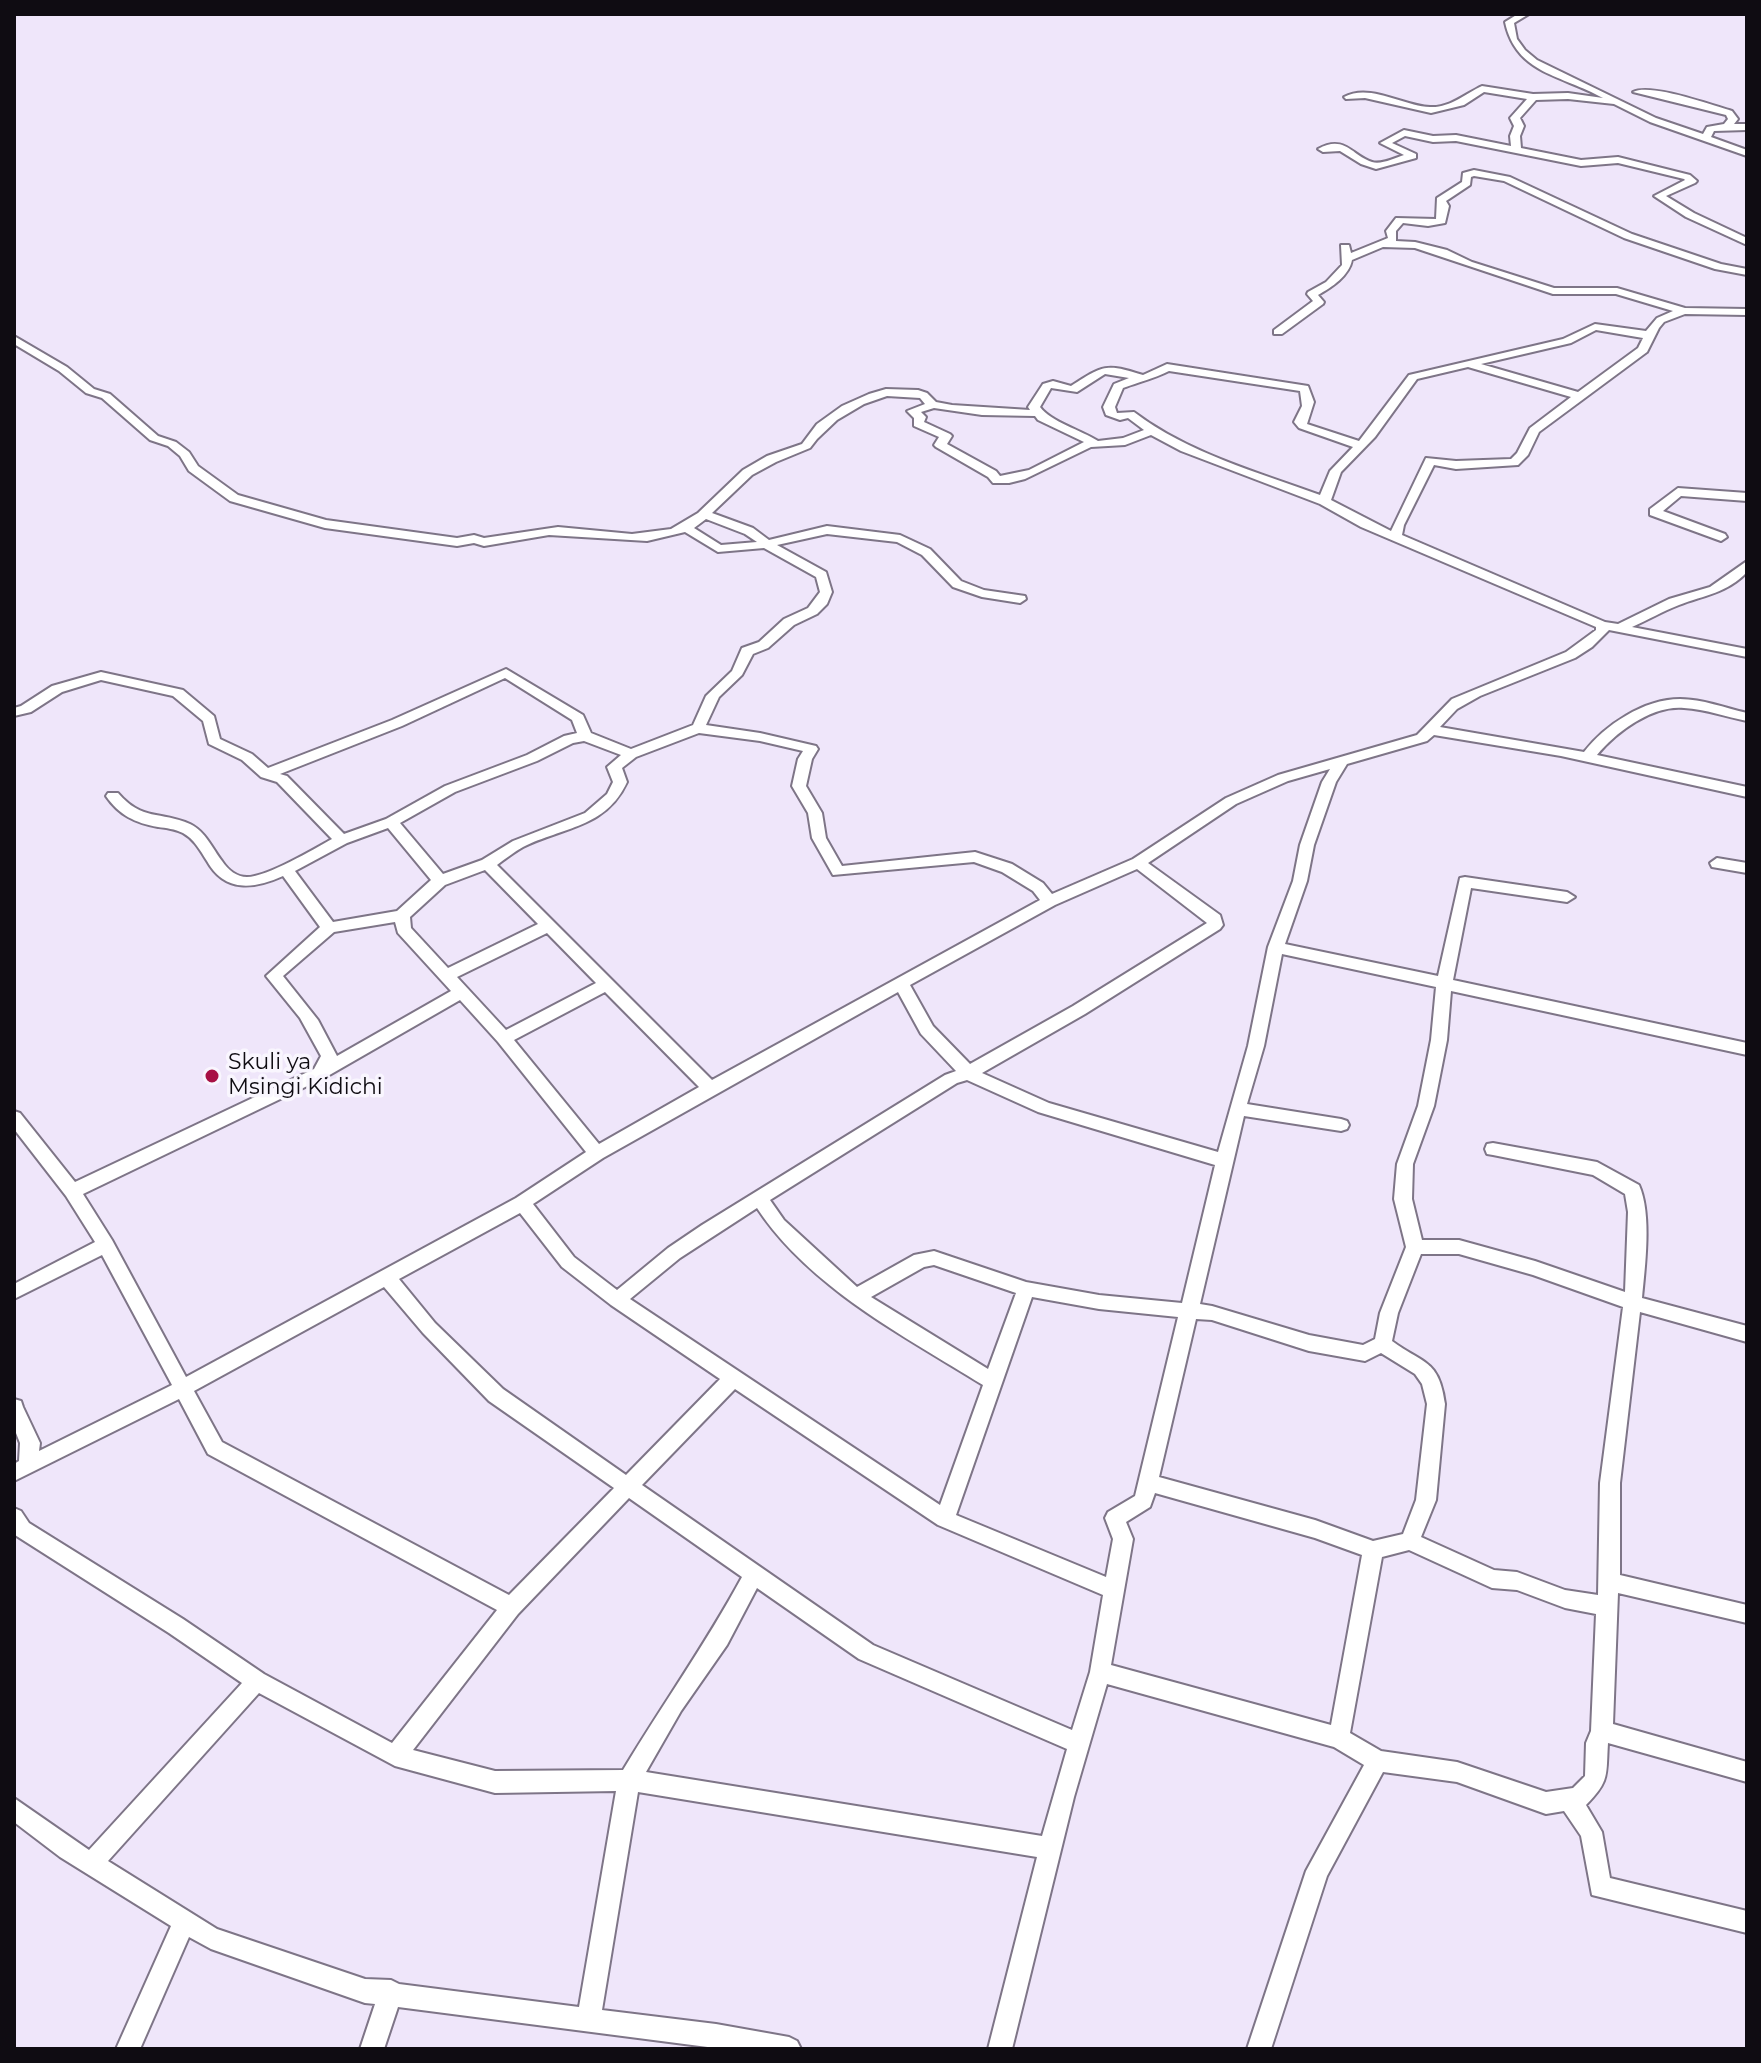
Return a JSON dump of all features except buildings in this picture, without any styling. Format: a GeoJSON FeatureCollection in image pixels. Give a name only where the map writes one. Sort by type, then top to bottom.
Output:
{"type":"FeatureCollection","features":[{"type":"Feature","properties":{"kind":"street"},"geometry":{"type":"LineString","coordinates":[[1525,14],[1509,22],[1511,36],[1530,62],[1594,87],[1653,120],[1747,153]]}},
{"type":"Feature","properties":{"kind":"street"},"geometry":{"type":"LineString","coordinates":[[1349,97],[1365,95],[1431,110],[1461,103],[1482,89],[1533,97],[1568,96],[1616,102]]}},
{"type":"Feature","properties":{"kind":"street"},"geometry":{"type":"LineString","coordinates":[[1638,92],[1721,109],[1733,119],[1727,126]]}},
{"type":"Feature","properties":{"kind":"street"},"geometry":{"type":"LineString","coordinates":[[1516,150],[1515,136],[1519,126],[1515,118],[1533,97]]}},
{"type":"Feature","properties":{"kind":"street"},"geometry":{"type":"LineString","coordinates":[[1706,137],[1710,129],[1747,127]]}},
{"type":"Feature","properties":{"kind":"street"},"geometry":{"type":"LineString","coordinates":[[1323,149],[1337,147],[1353,151],[1366,162],[1377,166],[1413,156],[1385,143],[1407,132],[1433,139],[1480,141],[1591,164],[1618,160],[1687,177],[1692,181],[1659,196],[1690,215],[1747,242]]}},
{"type":"Feature","properties":{"kind":"street"},"geometry":{"type":"LineString","coordinates":[[1278,332],[1319,302],[1312,294],[1330,284],[1347,265],[1347,252],[1393,239],[1391,231],[1400,220],[1441,221],[1444,206],[1441,200],[1467,183],[1466,175],[1474,173],[1507,179],[1628,236],[1719,267],[1747,272]]}},
{"type":"Feature","properties":{"kind":"street"},"geometry":{"type":"LineString","coordinates":[[1370,246],[1393,243],[1415,245],[1443,252],[1468,264],[1537,287],[1561,292],[1617,291],[1684,311],[1747,312]]}},
{"type":"Feature","properties":{"kind":"street"},"geometry":{"type":"LineString","coordinates":[[1396,536],[1398,525],[1430,461],[1456,465],[1514,462],[1522,455],[1534,430],[1643,350],[1648,335],[1662,317],[1684,311]]}},
{"type":"Feature","properties":{"kind":"street"},"geometry":{"type":"LineString","coordinates":[[1324,501],[1336,471],[1403,392],[1410,379],[1567,341],[1595,327],[1648,335]]}},
{"type":"Feature","properties":{"kind":"street"},"geometry":{"type":"LineString","coordinates":[[14,339],[63,369],[90,391],[106,396],[154,438],[172,444],[185,454],[193,468],[234,498],[281,514],[369,532],[457,542],[474,539],[484,542],[558,531],[663,536],[701,521],[742,476],[765,460],[806,446],[812,434],[825,422],[853,406],[895,391],[923,395],[933,405]]}},
{"type":"Feature","properties":{"kind":"street"},"geometry":{"type":"LineString","coordinates":[[1467,363],[1582,397]]}},
{"type":"Feature","properties":{"kind":"street"},"geometry":{"type":"LineString","coordinates":[[1036,413],[1036,402],[1047,386],[1053,384],[1073,390],[1103,370],[1144,379],[1167,367],[1304,388],[1309,399],[1307,411],[1300,422],[1303,426],[1360,445]]}},
{"type":"Feature","properties":{"kind":"street"},"geometry":{"type":"LineString","coordinates":[[1138,378],[1118,386],[1108,411],[1120,417],[1130,414],[1152,431],[1227,466],[1324,501],[1365,524],[1602,625],[1747,653]]}},
{"type":"Feature","properties":{"kind":"street"},"geometry":{"type":"LineString","coordinates":[[1091,443],[1045,467],[1006,481],[997,480],[992,474],[940,445],[946,436],[918,424],[920,417],[913,411],[933,405],[1014,415],[1036,413],[1091,443],[1113,444],[1152,431]]}},
{"type":"Feature","properties":{"kind":"street"},"geometry":{"type":"LineString","coordinates":[[1721,537],[1654,512],[1678,492],[1747,497]]}},
{"type":"Feature","properties":{"kind":"street"},"geometry":{"type":"LineString","coordinates":[[698,728],[717,692],[736,678],[743,668],[747,651],[768,645],[782,627],[816,610],[826,592],[822,575],[749,531],[705,514]]}},
{"type":"Feature","properties":{"kind":"street"},"geometry":{"type":"LineString","coordinates":[[686,528],[718,548],[766,544],[827,530],[900,539],[926,552],[957,584],[982,593],[1020,599]]}},
{"type":"Feature","properties":{"kind":"street"},"geometry":{"type":"LineString","coordinates":[[1620,628],[1674,602],[1715,590],[1732,580],[1746,566]]}},
{"type":"Feature","properties":{"kind":"street"},"geometry":{"type":"LineString","coordinates":[[21,1469],[181,1389],[522,1203],[597,1153],[710,1088],[1050,901],[1138,863],[1231,801],[1283,778],[1422,738],[1445,710],[1459,701],[1497,683],[1578,653],[1603,631],[1602,625]]}},
{"type":"Feature","properties":{"kind":"street"},"geometry":{"type":"LineString","coordinates":[[266,774],[397,723],[506,673],[578,718],[585,736]]}},
{"type":"Feature","properties":{"kind":"street"},"geometry":{"type":"LineString","coordinates":[[14,712],[26,709],[57,689],[101,676],[178,693],[209,719],[214,741],[247,757],[266,774],[282,779],[342,840]]}},
{"type":"Feature","properties":{"kind":"street"},"geometry":{"type":"LineString","coordinates":[[1587,758],[1597,743],[1609,734],[1668,703],[1682,703],[1747,717]]}},
{"type":"Feature","properties":{"kind":"street"},"geometry":{"type":"LineString","coordinates":[[320,1073],[329,1056],[324,1044],[301,1005],[274,976],[329,928],[402,915],[440,881],[487,864],[518,844],[590,816],[613,797],[620,782],[614,767],[631,754],[698,728],[760,737],[811,749],[805,759],[799,786],[815,813],[819,838],[838,871],[975,857],[1007,868],[1038,887],[1050,901]]}},
{"type":"Feature","properties":{"kind":"street"},"geometry":{"type":"LineString","coordinates":[[1431,730],[1587,758],[1747,792]]}},
{"type":"Feature","properties":{"kind":"street"},"geometry":{"type":"LineString","coordinates":[[113,796],[138,819],[197,835],[213,864],[227,877],[247,883],[286,869],[342,840],[391,822],[450,789],[532,758],[561,742],[585,736],[631,754]]}},
{"type":"Feature","properties":{"kind":"street"},"geometry":{"type":"LineString","coordinates":[[1000,2049],[1050,1848],[1100,1672],[1123,1539],[1115,1518],[1143,1501],[1192,1310],[1237,1109],[1256,1046],[1276,947],[1300,881],[1307,845],[1329,782],[1342,761]]}},
{"type":"Feature","properties":{"kind":"street"},"geometry":{"type":"LineString","coordinates":[[391,822],[440,881]]}},
{"type":"Feature","properties":{"kind":"street"},"geometry":{"type":"LineString","coordinates":[[617,1300],[674,1253],[760,1198],[951,1079],[968,1073],[1079,1010],[1215,925],[1215,919],[1138,863]]}},
{"type":"Feature","properties":{"kind":"street"},"geometry":{"type":"LineString","coordinates":[[1717,863],[1747,868]]}},
{"type":"Feature","properties":{"kind":"street"},"geometry":{"type":"LineString","coordinates":[[487,864],[710,1088]]}},
{"type":"Feature","properties":{"kind":"street"},"geometry":{"type":"LineString","coordinates":[[286,869],[329,928]]}},
{"type":"Feature","properties":{"kind":"street"},"geometry":{"type":"LineString","coordinates":[[856,1297],[920,1260],[934,1258],[1026,1289],[1099,1302],[1212,1313],[1309,1343],[1365,1353],[1383,1343],[1389,1313],[1415,1247],[1403,1199],[1405,1164],[1426,1106],[1439,1040],[1444,985],[1465,882],[1567,897]]}},
{"type":"Feature","properties":{"kind":"street"},"geometry":{"type":"LineString","coordinates":[[402,915],[403,929],[504,1038],[597,1153]]}},
{"type":"Feature","properties":{"kind":"street"},"geometry":{"type":"LineString","coordinates":[[447,975],[548,926]]}},
{"type":"Feature","properties":{"kind":"street"},"geometry":{"type":"LineString","coordinates":[[1276,947],[1747,1049]]}},
{"type":"Feature","properties":{"kind":"street"},"geometry":{"type":"LineString","coordinates":[[504,1038],[608,984]]}},
{"type":"Feature","properties":{"kind":"street"},"geometry":{"type":"LineString","coordinates":[[902,985],[927,1030],[968,1073],[1044,1108],[1225,1161]]}},
{"type":"Feature","properties":{"kind":"street"},"geometry":{"type":"LineString","coordinates":[[72,1191],[320,1073],[460,993]]}},
{"type":"Feature","properties":{"kind":"street"},"geometry":{"type":"LineString","coordinates":[[1237,1109],[1341,1125]]}},
{"type":"Feature","properties":{"kind":"street"},"geometry":{"type":"LineString","coordinates":[[14,1117],[72,1191],[106,1245],[215,1448],[511,1607]]}},
{"type":"Feature","properties":{"kind":"street"},"geometry":{"type":"LineString","coordinates":[[1100,1672],[1339,1738],[1378,1761],[1457,1772],[1546,1803],[1578,1798],[1595,1781],[1597,1743],[1602,1731],[1606,1606],[1610,1582],[1610,1483],[1633,1303],[1637,1212],[1633,1190],[1597,1169],[1493,1149]]}},
{"type":"Feature","properties":{"kind":"street"},"geometry":{"type":"LineString","coordinates":[[760,1198],[778,1225],[856,1297],[992,1381]]}},
{"type":"Feature","properties":{"kind":"street"},"geometry":{"type":"LineString","coordinates":[[522,1203],[568,1262],[617,1300],[945,1519],[1115,1590]]}},
{"type":"Feature","properties":{"kind":"street"},"geometry":{"type":"LineString","coordinates":[[14,1292],[106,1245]]}},
{"type":"Feature","properties":{"kind":"street"},"geometry":{"type":"LineString","coordinates":[[1415,1247],[1459,1247],[1535,1268],[1633,1303],[1747,1334]]}},
{"type":"Feature","properties":{"kind":"street"},"geometry":{"type":"LineString","coordinates":[[386,1276],[429,1328],[496,1395],[866,1652],[1078,1743]]}},
{"type":"Feature","properties":{"kind":"street"},"geometry":{"type":"LineString","coordinates":[[945,1519],[1026,1289]]}},
{"type":"Feature","properties":{"kind":"street"},"geometry":{"type":"LineString","coordinates":[[1383,1343],[1430,1375],[1435,1388],[1426,1500],[1410,1541]]}},
{"type":"Feature","properties":{"kind":"street"},"geometry":{"type":"LineString","coordinates":[[395,1756],[511,1607],[733,1378]]}},
{"type":"Feature","properties":{"kind":"street"},"geometry":{"type":"LineString","coordinates":[[14,1407],[30,1443],[21,1469]]}},
{"type":"Feature","properties":{"kind":"street"},"geometry":{"type":"LineString","coordinates":[[1148,1483],[1315,1529],[1373,1550],[1410,1541],[1492,1579],[1517,1581],[1565,1599],[1606,1606]]}},
{"type":"Feature","properties":{"kind":"street"},"geometry":{"type":"LineString","coordinates":[[14,1517],[22,1529],[257,1681],[395,1756],[495,1782],[629,1780],[1050,1848]]}},
{"type":"Feature","properties":{"kind":"street"},"geometry":{"type":"LineString","coordinates":[[1339,1738],[1373,1550]]}},
{"type":"Feature","properties":{"kind":"street"},"geometry":{"type":"LineString","coordinates":[[588,2021],[629,1780],[674,1704],[720,1638],[754,1574]]}},
{"type":"Feature","properties":{"kind":"street"},"geometry":{"type":"LineString","coordinates":[[1610,1582],[1747,1614]]}},
{"type":"Feature","properties":{"kind":"street"},"geometry":{"type":"LineString","coordinates":[[92,1863],[257,1681]]}},
{"type":"Feature","properties":{"kind":"street"},"geometry":{"type":"LineString","coordinates":[[1602,1731],[1747,1772]]}},
{"type":"Feature","properties":{"kind":"street"},"geometry":{"type":"LineString","coordinates":[[1259,2049],[1317,1871],[1378,1761]]}},
{"type":"Feature","properties":{"kind":"street"},"geometry":{"type":"LineString","coordinates":[[1569,1799],[1591,1832],[1600,1887],[1747,1922]]}},
{"type":"Feature","properties":{"kind":"street"},"geometry":{"type":"LineString","coordinates":[[14,1809],[92,1863],[211,1938],[365,1991],[391,1992],[588,2021],[715,2043],[789,2049]]}},
{"type":"Feature","properties":{"kind":"street"},"geometry":{"type":"LineString","coordinates":[[128,2049],[185,1921]]}},
{"type":"Feature","properties":{"kind":"street"},"geometry":{"type":"LineString","coordinates":[[372,2049],[391,1992]]}},
{"type":"Feature","properties":{"kind":"place","name":"Skuli ya Msingi Kidichi"},"geometry":{"type":"Point","coordinates":[212,1076]}}]}
